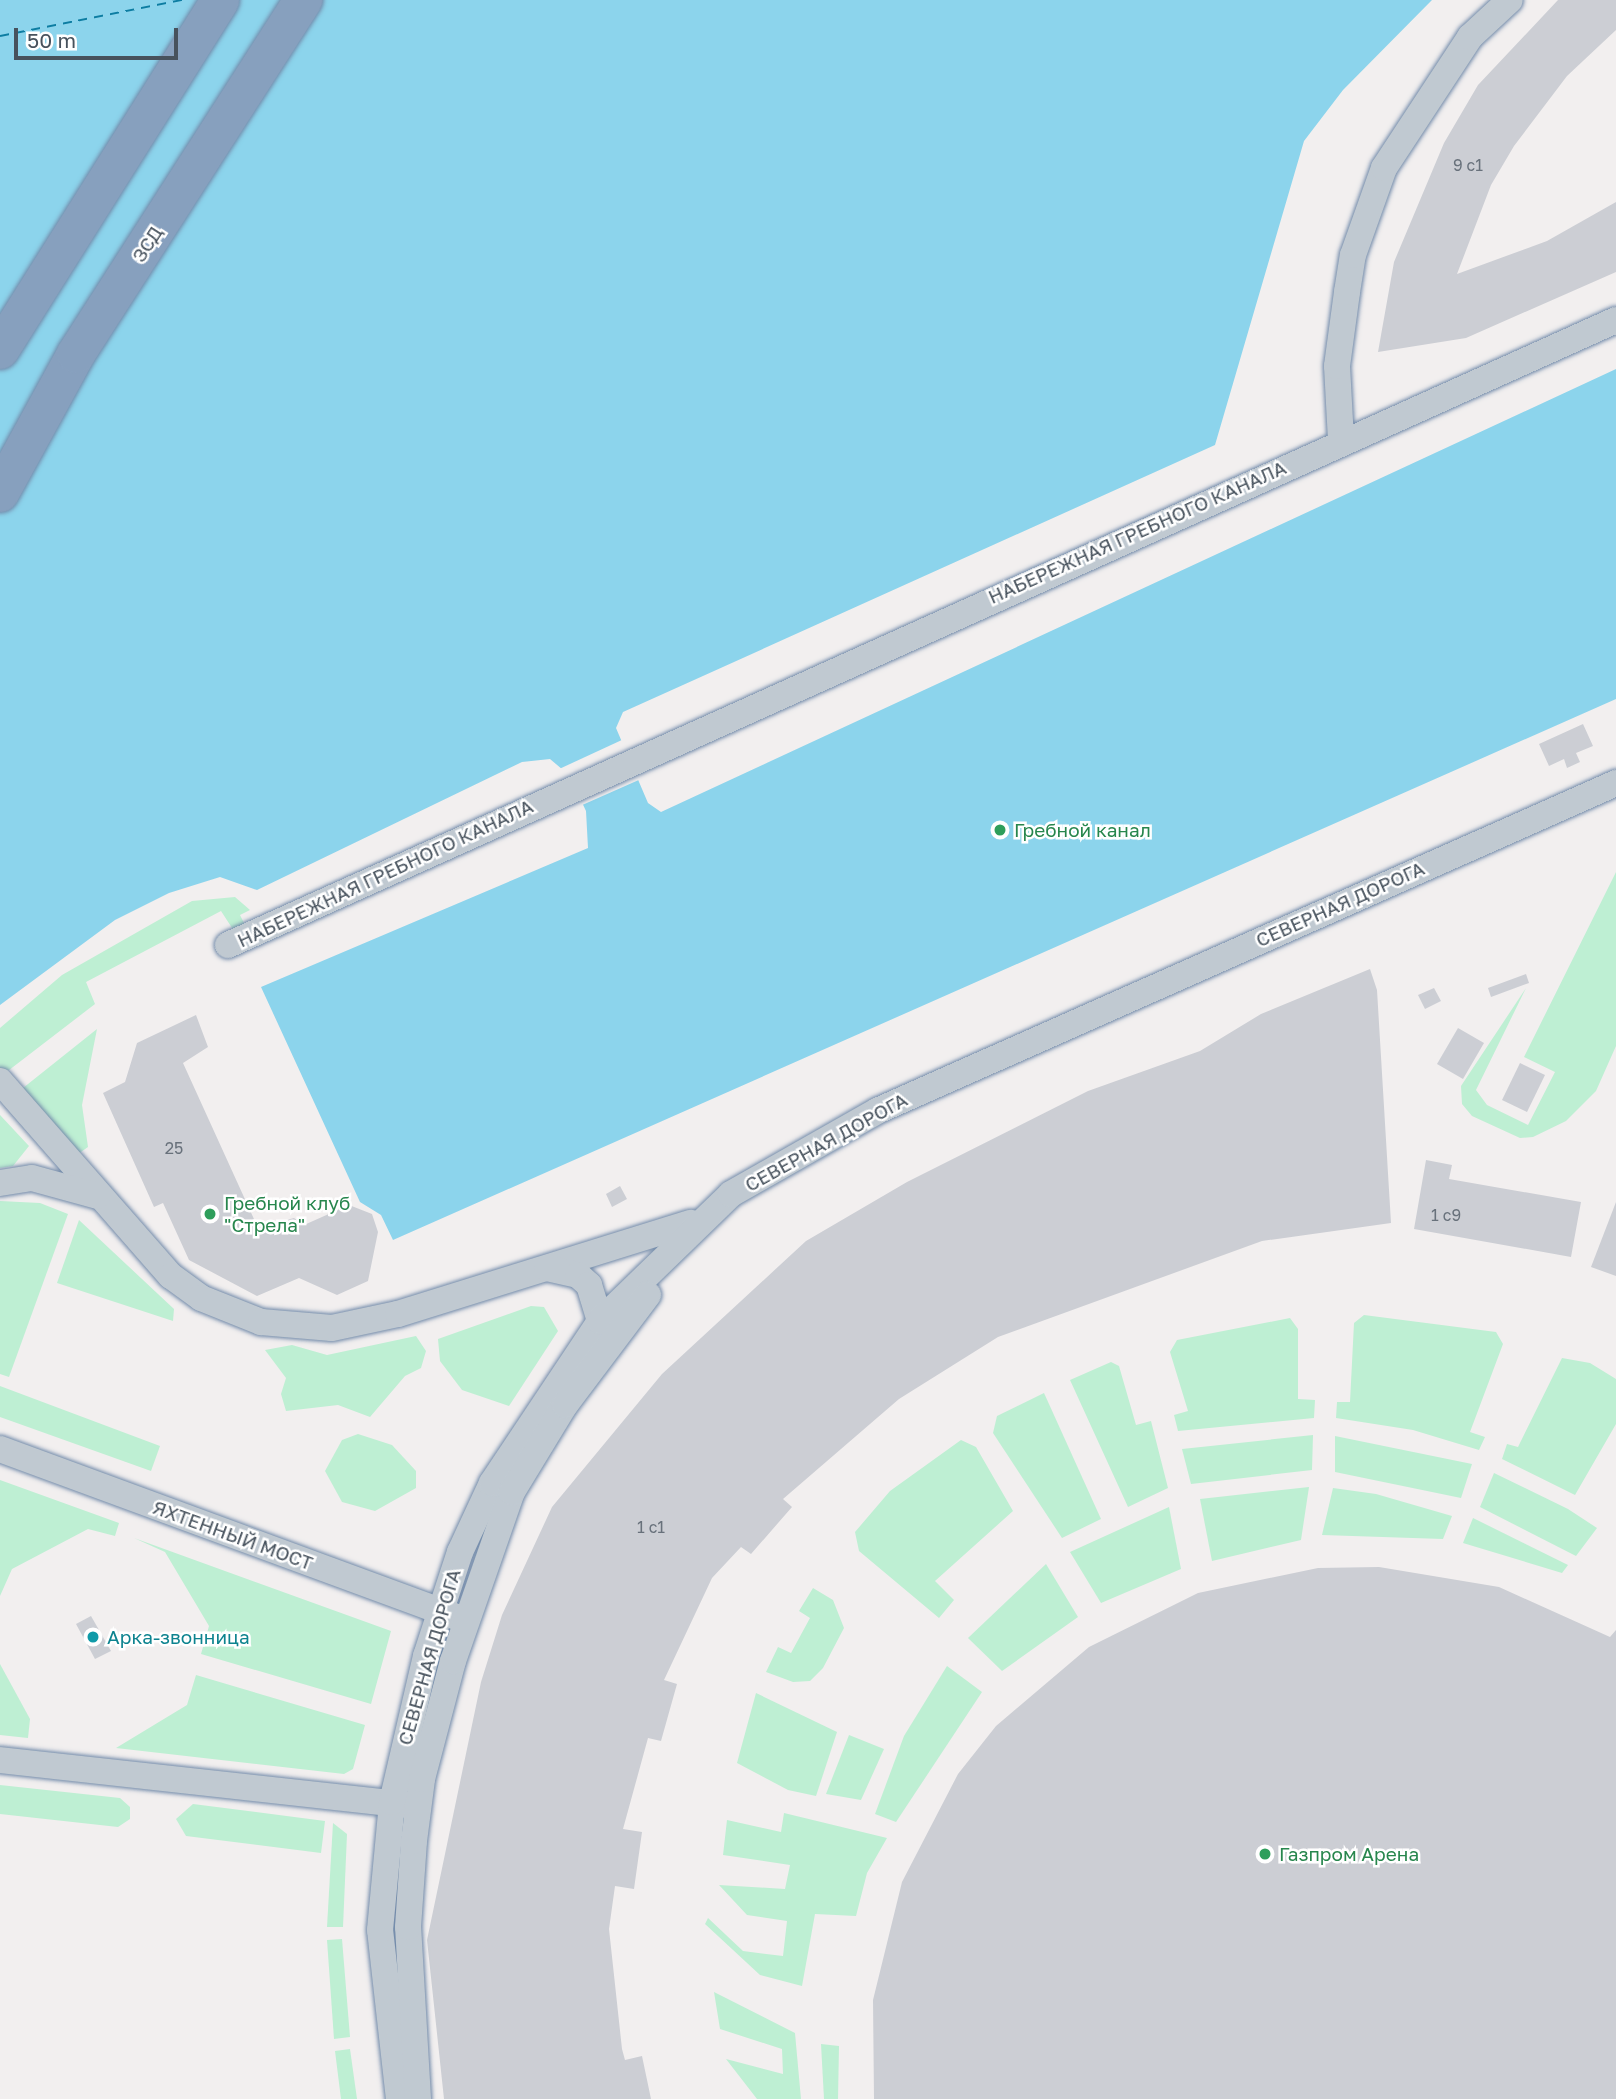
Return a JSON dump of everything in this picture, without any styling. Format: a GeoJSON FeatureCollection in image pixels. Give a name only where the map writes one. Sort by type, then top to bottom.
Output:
{"type":"FeatureCollection","features":[{"type":"Feature","properties":{"kind":"highway"},"geometry":{"type":"LineString","coordinates":[[0,350],[220,0]]}},
{"type":"Feature","properties":{"kind":"highway","name":"ЗСД"},"geometry":{"type":"LineString","coordinates":[[0,493],[76,354],[303,0]]}},
{"type":"Feature","properties":{"kind":"street"},"geometry":{"type":"LineString","coordinates":[[1341,440],[1338,366],[1351,267],[1384,168],[1470,37],[1510,0]]}},
{"type":"Feature","properties":{"kind":"street","name":"НАБЕРЕЖНАЯ ГРЕБНОГО КАНАЛА"},"geometry":{"type":"LineString","coordinates":[[228,945],[1341,440],[1616,320]]}},
{"type":"Feature","properties":{"kind":"street","name":"СЕВЕРНАЯ ДОРОГА"},"geometry":{"type":"LineString","coordinates":[[399,2099],[380,1930],[440,1610],[492,1483],[607,1327],[704,1226],[775,1166],[965,1068],[1616,783]]}},
{"type":"Feature","properties":{"kind":"street","name":"СЕВЕРНАЯ ДОРОГА"},"geometry":{"type":"LineString","coordinates":[[704,1226],[962,1090],[1616,802]]}},
{"type":"Feature","properties":{"kind":"street"},"geometry":{"type":"LineString","coordinates":[[0,1082],[171,1276],[201,1298],[261,1322],[332,1328],[704,1226]]}},
{"type":"Feature","properties":{"kind":"street"},"geometry":{"type":"LineString","coordinates":[[0,1183],[32,1178],[98,1196]]}},
{"type":"Feature","properties":{"kind":"street"},"geometry":{"type":"LineString","coordinates":[[547,1268],[578,1275],[589,1285],[607,1327]]}},
{"type":"Feature","properties":{"kind":"street","name":"СЕВЕРНАЯ ДОРОГА"},"geometry":{"type":"LineString","coordinates":[[418,2099],[408,1927],[405,1804],[466,1619],[512,1492],[607,1327]]}},
{"type":"Feature","properties":{"kind":"street","name":"ЯХТЕННЫЙ МОСТ"},"geometry":{"type":"LineString","coordinates":[[0,1449],[466,1619]]}},
{"type":"Feature","properties":{"kind":"street"},"geometry":{"type":"LineString","coordinates":[[0,1760],[405,1804]]}},
{"type":"Feature","properties":{"kind":"green space"},"geometry":{"type":"Polygon","coordinates":[[[1616,872],[1616,1046],[1596,1091],[1566,1121],[1533,1137],[1520,1138],[1472,1116],[1462,1104],[1461,1086],[1526,988],[1476,1090],[1487,1105],[1528,1125],[1555,1072],[1524,1057],[1616,872]]]}},
{"type":"Feature","properties":{"kind":"green space"},"geometry":{"type":"Polygon","coordinates":[[[235,897],[250,910],[240,915],[245,925],[234,931],[221,911],[86,982],[95,1004],[0,1077],[0,1028],[62,975],[192,901],[235,897]]]}},
{"type":"Feature","properties":{"kind":"green space"},"geometry":{"type":"Polygon","coordinates":[[[97,1029],[82,1105],[88,1147],[78,1154],[23,1088],[97,1029]]]}},
{"type":"Feature","properties":{"kind":"green space"},"geometry":{"type":"Polygon","coordinates":[[[0,1115],[29,1146],[13,1166],[0,1168],[0,1115]]]}},
{"type":"Feature","properties":{"kind":"green space"},"geometry":{"type":"Polygon","coordinates":[[[0,1201],[40,1203],[68,1214],[9,1377],[0,1374],[0,1201]]]}},
{"type":"Feature","properties":{"kind":"green space"},"geometry":{"type":"Polygon","coordinates":[[[79,1220],[174,1309],[173,1321],[57,1283],[79,1220]]]}},
{"type":"Feature","properties":{"kind":"green space"},"geometry":{"type":"Polygon","coordinates":[[[531,1306],[544,1307],[558,1331],[509,1406],[462,1390],[440,1361],[438,1339],[531,1306]]]}},
{"type":"Feature","properties":{"kind":"green space"},"geometry":{"type":"Polygon","coordinates":[[[1364,1315],[1496,1332],[1503,1344],[1470,1432],[1485,1437],[1479,1450],[1413,1430],[1336,1418],[1337,1402],[1350,1402],[1354,1323],[1364,1315]]]}},
{"type":"Feature","properties":{"kind":"green space"},"geometry":{"type":"Polygon","coordinates":[[[1290,1318],[1298,1329],[1298,1399],[1315,1400],[1314,1418],[1178,1431],[1174,1415],[1188,1411],[1170,1352],[1177,1340],[1290,1318]]]}},
{"type":"Feature","properties":{"kind":"green space"},"geometry":{"type":"Polygon","coordinates":[[[416,1336],[426,1351],[421,1368],[405,1376],[370,1417],[338,1405],[286,1411],[281,1394],[286,1378],[265,1350],[292,1345],[327,1355],[416,1336]]]}},
{"type":"Feature","properties":{"kind":"green space"},"geometry":{"type":"Polygon","coordinates":[[[1562,1358],[1590,1363],[1616,1379],[1616,1424],[1575,1495],[1502,1459],[1507,1444],[1518,1447],[1562,1358]]]}},
{"type":"Feature","properties":{"kind":"green space"},"geometry":{"type":"Polygon","coordinates":[[[1111,1362],[1119,1366],[1136,1425],[1151,1421],[1168,1488],[1128,1507],[1070,1380],[1111,1362]]]}},
{"type":"Feature","properties":{"kind":"green space"},"geometry":{"type":"Polygon","coordinates":[[[0,1386],[160,1446],[151,1471],[0,1417],[0,1386]]]}},
{"type":"Feature","properties":{"kind":"green space"},"geometry":{"type":"Polygon","coordinates":[[[1044,1393],[1101,1519],[1062,1538],[993,1433],[997,1416],[1044,1393]]]}},
{"type":"Feature","properties":{"kind":"green space"},"geometry":{"type":"Polygon","coordinates":[[[358,1434],[392,1445],[416,1471],[416,1488],[375,1511],[342,1502],[325,1471],[342,1440],[358,1434]]]}},
{"type":"Feature","properties":{"kind":"green space"},"geometry":{"type":"Polygon","coordinates":[[[1313,1435],[1312,1470],[1191,1484],[1182,1449],[1313,1435]]]}},
{"type":"Feature","properties":{"kind":"green space"},"geometry":{"type":"Polygon","coordinates":[[[1335,1436],[1472,1464],[1461,1498],[1335,1472],[1335,1436]]]}},
{"type":"Feature","properties":{"kind":"green space"},"geometry":{"type":"Polygon","coordinates":[[[961,1440],[976,1447],[1013,1511],[935,1581],[954,1600],[939,1618],[859,1551],[855,1532],[890,1491],[961,1440]]]}},
{"type":"Feature","properties":{"kind":"green space"},"geometry":{"type":"Polygon","coordinates":[[[1494,1473],[1568,1509],[1597,1528],[1576,1556],[1480,1507],[1494,1473]]]}},
{"type":"Feature","properties":{"kind":"green space"},"geometry":{"type":"Polygon","coordinates":[[[0,1480],[119,1523],[115,1536],[88,1529],[12,1569],[0,1596],[0,1480]]]}},
{"type":"Feature","properties":{"kind":"green space"},"geometry":{"type":"Polygon","coordinates":[[[1309,1487],[1301,1540],[1212,1561],[1200,1499],[1309,1487]]]}},
{"type":"Feature","properties":{"kind":"green space"},"geometry":{"type":"Polygon","coordinates":[[[1333,1488],[1376,1494],[1452,1516],[1443,1539],[1322,1535],[1333,1488]]]}},
{"type":"Feature","properties":{"kind":"green space"},"geometry":{"type":"Polygon","coordinates":[[[1169,1507],[1181,1569],[1101,1603],[1070,1552],[1169,1507]]]}},
{"type":"Feature","properties":{"kind":"green space"},"geometry":{"type":"Polygon","coordinates":[[[1473,1518],[1568,1565],[1562,1573],[1463,1543],[1473,1518]]]}},
{"type":"Feature","properties":{"kind":"green space"},"geometry":{"type":"Polygon","coordinates":[[[134,1538],[391,1631],[371,1704],[201,1654],[209,1626],[165,1552],[134,1538]]]}},
{"type":"Feature","properties":{"kind":"green space"},"geometry":{"type":"Polygon","coordinates":[[[1046,1564],[1078,1617],[1002,1671],[968,1638],[1046,1564]]]}},
{"type":"Feature","properties":{"kind":"green space"},"geometry":{"type":"Polygon","coordinates":[[[813,1588],[833,1600],[844,1628],[823,1668],[810,1681],[793,1682],[766,1672],[778,1647],[791,1653],[810,1618],[799,1611],[813,1588]]]}},
{"type":"Feature","properties":{"kind":"green space"},"geometry":{"type":"Polygon","coordinates":[[[0,1664],[30,1719],[28,1738],[0,1735],[0,1664]]]}},
{"type":"Feature","properties":{"kind":"green space"},"geometry":{"type":"Polygon","coordinates":[[[947,1666],[982,1692],[896,1822],[875,1814],[904,1736],[947,1666]]]}},
{"type":"Feature","properties":{"kind":"green space"},"geometry":{"type":"Polygon","coordinates":[[[196,1675],[365,1725],[353,1769],[344,1774],[116,1748],[187,1705],[196,1675]]]}},
{"type":"Feature","properties":{"kind":"green space"},"geometry":{"type":"Polygon","coordinates":[[[756,1693],[837,1732],[816,1796],[788,1790],[737,1763],[756,1693]]]}},
{"type":"Feature","properties":{"kind":"green space"},"geometry":{"type":"Polygon","coordinates":[[[849,1735],[884,1749],[861,1800],[826,1794],[849,1735]]]}},
{"type":"Feature","properties":{"kind":"green space"},"geometry":{"type":"Polygon","coordinates":[[[0,1785],[120,1798],[130,1807],[130,1819],[118,1827],[0,1814],[0,1785]]]}},
{"type":"Feature","properties":{"kind":"green space"},"geometry":{"type":"Polygon","coordinates":[[[193,1804],[325,1821],[321,1853],[186,1836],[176,1819],[193,1804]]]}},
{"type":"Feature","properties":{"kind":"green space"},"geometry":{"type":"Polygon","coordinates":[[[784,1813],[887,1838],[867,1873],[856,1916],[815,1914],[802,1986],[760,1975],[705,1924],[708,1918],[743,1951],[783,1956],[787,1921],[747,1915],[719,1885],[785,1889],[790,1865],[723,1855],[727,1820],[781,1832],[784,1813]]]}},
{"type":"Feature","properties":{"kind":"green space"},"geometry":{"type":"Polygon","coordinates":[[[333,1823],[347,1834],[343,1927],[327,1927],[333,1823]]]}},
{"type":"Feature","properties":{"kind":"green space"},"geometry":{"type":"Polygon","coordinates":[[[342,1939],[350,2037],[334,2039],[327,1940],[342,1939]]]}},
{"type":"Feature","properties":{"kind":"green space"},"geometry":{"type":"Polygon","coordinates":[[[714,1992],[795,2033],[801,2099],[757,2099],[726,2059],[783,2074],[782,2049],[720,2029],[714,1992]]]}},
{"type":"Feature","properties":{"kind":"green space"},"geometry":{"type":"Polygon","coordinates":[[[821,2044],[839,2046],[838,2099],[824,2099],[821,2044]]]}},
{"type":"Feature","properties":{"kind":"green space"},"geometry":{"type":"Polygon","coordinates":[[[350,2049],[357,2099],[341,2099],[335,2051],[350,2049]]]}},
{"type":"Feature","properties":{"kind":"water"},"geometry":{"type":"Polygon","coordinates":[[[0,0],[1432,0],[1343,90],[1304,141],[1215,445],[623,712],[616,728],[648,803],[661,812],[1616,369],[1616,699],[393,1240],[381,1215],[360,1202],[261,987],[588,848],[586,811],[569,775],[550,759],[522,762],[257,890],[220,877],[169,893],[115,920],[0,1005],[0,0]]]}},
{"type":"Feature","properties":{"kind":"pier"},"geometry":{"type":"Polygon","coordinates":[[[624,739],[641,779],[580,806],[557,770],[624,739]]]}},
{"type":"Feature","properties":{"kind":"building"},"geometry":{"type":"Polygon","coordinates":[[[1558,0],[1616,0],[1616,30],[1567,76],[1514,146],[1491,185],[1457,274],[1547,241],[1616,202],[1616,272],[1466,338],[1378,352],[1394,262],[1444,143],[1478,85],[1558,0]]]}},
{"type":"Feature","properties":{"kind":"building"},"geometry":{"type":"Polygon","coordinates":[[[1583,724],[1593,746],[1576,753],[1580,762],[1567,768],[1564,759],[1549,766],[1539,744],[1583,724]]]}},
{"type":"Feature","properties":{"kind":"building"},"geometry":{"type":"Polygon","coordinates":[[[1370,969],[1377,990],[1391,1223],[1262,1241],[998,1337],[899,1399],[783,1499],[792,1507],[751,1554],[741,1547],[712,1578],[664,1680],[677,1684],[661,1741],[648,1738],[623,1829],[642,1832],[634,1889],[615,1886],[609,1929],[622,2049],[625,2060],[642,2056],[651,2099],[444,2099],[427,1940],[481,1682],[502,1615],[552,1507],[662,1374],[806,1241],[907,1182],[1088,1091],[1200,1051],[1261,1014],[1370,969]]]}},
{"type":"Feature","properties":{"kind":"building"},"geometry":{"type":"Polygon","coordinates":[[[1526,974],[1529,983],[1491,997],[1488,988],[1526,974]]]}},
{"type":"Feature","properties":{"kind":"building"},"geometry":{"type":"Polygon","coordinates":[[[1434,988],[1441,1001],[1425,1009],[1418,995],[1434,988]]]}},
{"type":"Feature","properties":{"kind":"building"},"geometry":{"type":"Polygon","coordinates":[[[196,1015],[208,1047],[183,1063],[258,1228],[294,1218],[304,1225],[349,1205],[372,1214],[378,1232],[368,1281],[337,1295],[299,1278],[257,1296],[189,1260],[163,1203],[154,1207],[103,1093],[125,1082],[137,1043],[196,1015]]]}},
{"type":"Feature","properties":{"kind":"building"},"geometry":{"type":"Polygon","coordinates":[[[1458,1028],[1484,1043],[1463,1079],[1437,1064],[1458,1028]]]}},
{"type":"Feature","properties":{"kind":"building"},"geometry":{"type":"Polygon","coordinates":[[[1520,1063],[1545,1075],[1527,1112],[1502,1100],[1520,1063]]]}},
{"type":"Feature","properties":{"kind":"building"},"geometry":{"type":"Polygon","coordinates":[[[1426,1160],[1452,1165],[1449,1179],[1581,1202],[1571,1257],[1414,1229],[1426,1160]]]}},
{"type":"Feature","properties":{"kind":"building"},"geometry":{"type":"Polygon","coordinates":[[[620,1186],[627,1199],[612,1207],[606,1194],[620,1186]]]}},
{"type":"Feature","properties":{"kind":"building"},"geometry":{"type":"Polygon","coordinates":[[[1616,1202],[1616,1276],[1591,1267],[1616,1202]]]}},
{"type":"Feature","properties":{"kind":"building","name":"Газпром Арена"},"geometry":{"type":"Polygon","coordinates":[[[1379,1567],[1499,1587],[1610,1637],[1616,1630],[1616,2099],[874,2099],[873,2000],[902,1882],[958,1774],[996,1726],[1089,1647],[1198,1593],[1318,1568],[1379,1567]]]}},
{"type":"Feature","properties":{"kind":"building","name":"Арка-звонница"},"geometry":{"type":"Polygon","coordinates":[[[91,1616],[111,1651],[95,1659],[76,1624],[91,1616]]]}},
{"type":"Feature","properties":{"kind":"ferry route"},"geometry":{"type":"LineString","coordinates":[[0,36],[182,0]]}},
{"type":"Feature","properties":{"kind":"place","name":"Гребной канал"},"geometry":{"type":"Point","coordinates":[1000,830]}},
{"type":"Feature","properties":{"kind":"place","name":"Гребной клуб \"Стрела\""},"geometry":{"type":"Point","coordinates":[210,1214]}},
{"type":"Feature","properties":{"kind":"place","name":"Арка-звонница"},"geometry":{"type":"Point","coordinates":[93,1637]}},
{"type":"Feature","properties":{"kind":"place","name":"Газпром Арена"},"geometry":{"type":"Point","coordinates":[1265,1854]}}]}
